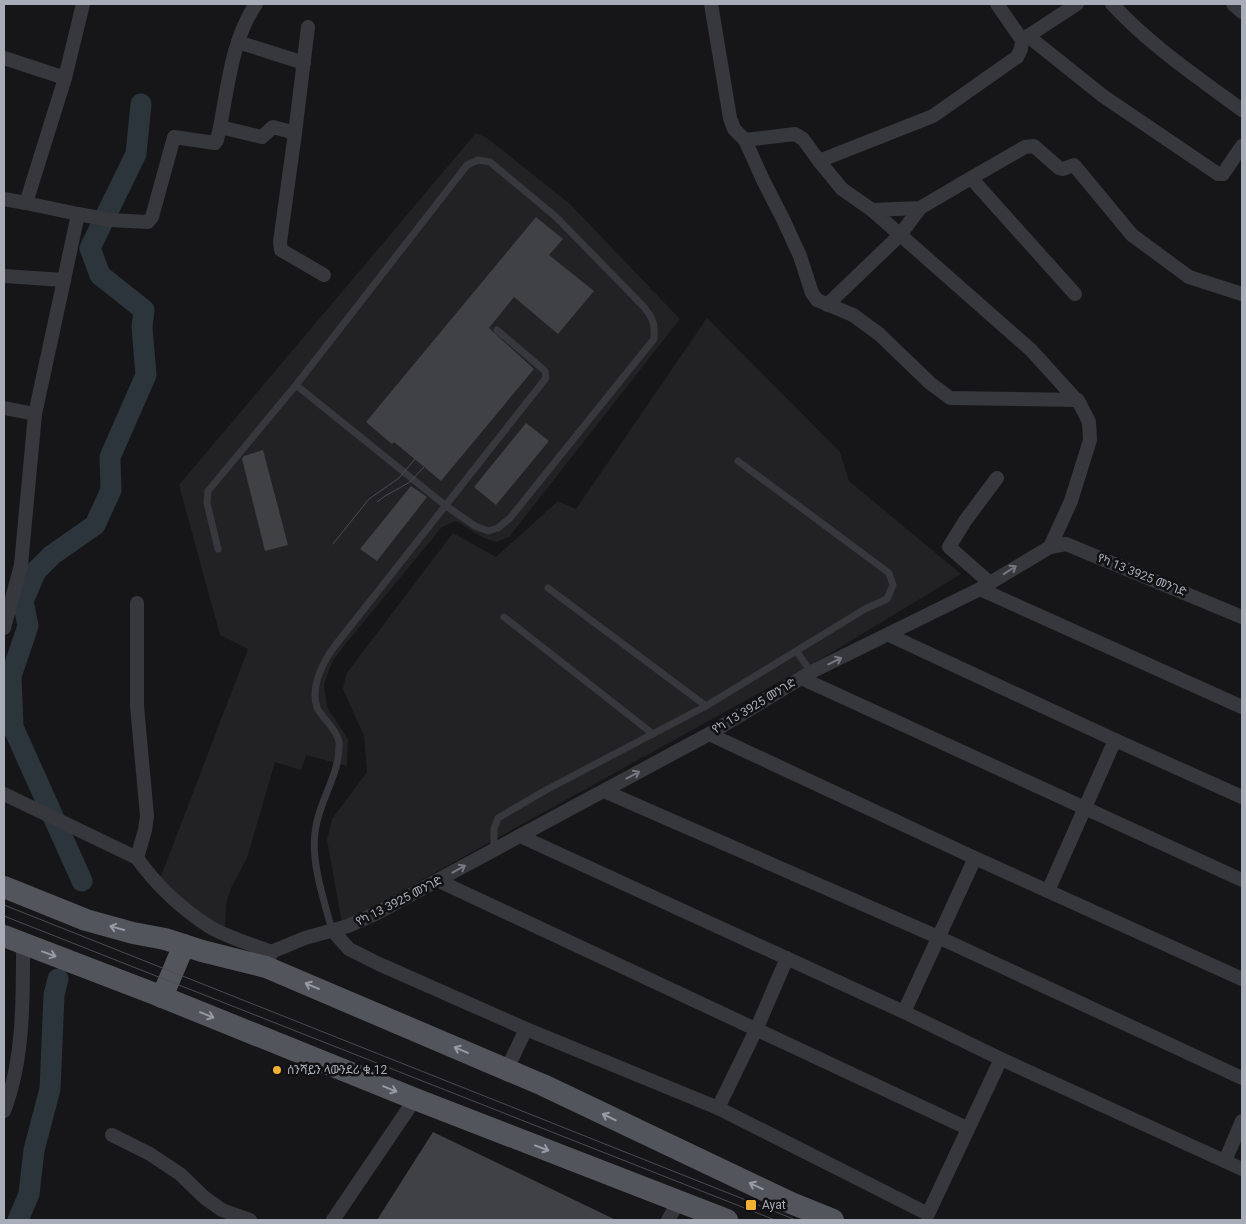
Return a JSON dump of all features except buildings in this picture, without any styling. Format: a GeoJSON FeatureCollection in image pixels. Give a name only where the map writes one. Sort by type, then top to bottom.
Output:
{"type":"FeatureCollection","features":[{"type":"Feature","properties":{"kind":"main road"},"geometry":{"type":"LineString","coordinates":[[4,887],[86,920],[134,933],[174,942],[194,936],[232,944],[264,961],[507,1069],[791,1203],[833,1220]]}},
{"type":"Feature","properties":{"kind":"main road"},"geometry":{"type":"LineString","coordinates":[[13,940],[162,997],[415,1099],[674,1211],[727,1220]]}},
{"type":"Feature","properties":{"kind":"main road"},"geometry":{"type":"LineString","coordinates":[[162,997],[174,942]]}},
{"type":"Feature","properties":{"kind":"street"},"geometry":{"type":"LineString","coordinates":[[26,203],[65,78],[83,4]]}},
{"type":"Feature","properties":{"kind":"street"},"geometry":{"type":"LineString","coordinates":[[4,199],[104,219],[148,222],[152,216],[174,137],[215,143],[217,140],[238,42],[251,10],[256,4]]}},
{"type":"Feature","properties":{"kind":"street"},"geometry":{"type":"LineString","coordinates":[[711,4],[730,118],[734,129],[745,140],[793,241],[812,293],[818,300],[853,315],[879,334],[930,384],[950,398],[1078,400]]}},
{"type":"Feature","properties":{"kind":"street"},"geometry":{"type":"LineString","coordinates":[[997,4],[1025,38],[1103,96],[1214,172],[1223,174],[1242,146]]}},
{"type":"Feature","properties":{"kind":"street"},"geometry":{"type":"LineString","coordinates":[[819,161],[933,116],[1017,57],[1025,38],[1078,4]]}},
{"type":"Feature","properties":{"kind":"street"},"geometry":{"type":"LineString","coordinates":[[1112,4],[1171,58],[1242,110]]}},
{"type":"Feature","properties":{"kind":"street"},"geometry":{"type":"LineString","coordinates":[[1233,4],[1242,12]]}},
{"type":"Feature","properties":{"kind":"street"},"geometry":{"type":"LineString","coordinates":[[308,27],[280,242],[281,250],[324,275]]}},
{"type":"Feature","properties":{"kind":"street"},"geometry":{"type":"LineString","coordinates":[[238,42],[304,63]]}},
{"type":"Feature","properties":{"kind":"street"},"geometry":{"type":"LineString","coordinates":[[4,58],[65,78]]}},
{"type":"Feature","properties":{"kind":"street"},"geometry":{"type":"LineString","coordinates":[[220,127],[262,136],[273,127],[295,133]]}},
{"type":"Feature","properties":{"kind":"street"},"geometry":{"type":"LineString","coordinates":[[745,140],[795,134],[803,138],[819,161],[842,188],[872,210],[1031,350],[1078,400],[1089,422],[1090,440],[1071,501],[1050,546]]}},
{"type":"Feature","properties":{"kind":"street"},"geometry":{"type":"LineString","coordinates":[[827,305],[900,235],[920,208],[1025,147],[1034,146],[1059,168],[1063,169],[1074,165],[1132,234],[1189,278],[1242,294]]}},
{"type":"Feature","properties":{"kind":"street"},"geometry":{"type":"LineString","coordinates":[[971,178],[1075,294]]}},
{"type":"Feature","properties":{"kind":"street"},"geometry":{"type":"LineString","coordinates":[[872,210],[920,208]]}},
{"type":"Feature","properties":{"kind":"street"},"geometry":{"type":"LineString","coordinates":[[4,628],[21,564],[35,414],[78,214]]}},
{"type":"Feature","properties":{"kind":"street"},"geometry":{"type":"LineString","coordinates":[[4,276],[64,280]]}},
{"type":"Feature","properties":{"kind":"street"},"geometry":{"type":"LineString","coordinates":[[4,408],[35,414]]}},
{"type":"Feature","properties":{"kind":"street"},"geometry":{"type":"LineString","coordinates":[[997,478],[965,522],[949,548],[985,586],[1242,707]]}},
{"type":"Feature","properties":{"kind":"street","name":"የካ 13 3925 መንገድ"},"geometry":{"type":"LineString","coordinates":[[264,961],[284,945],[348,926],[439,881],[709,734],[806,675],[985,586],[1050,546],[1066,544],[1242,617]]}},
{"type":"Feature","properties":{"kind":"street"},"geometry":{"type":"LineString","coordinates":[[137,603],[137,706],[146,816],[145,830],[138,858]]}},
{"type":"Feature","properties":{"kind":"street"},"geometry":{"type":"LineString","coordinates":[[889,635],[1242,797]]}},
{"type":"Feature","properties":{"kind":"street"},"geometry":{"type":"LineString","coordinates":[[806,675],[1085,808],[1242,880]]}},
{"type":"Feature","properties":{"kind":"street"},"geometry":{"type":"LineString","coordinates":[[709,734],[975,858],[1242,979]]}},
{"type":"Feature","properties":{"kind":"street"},"geometry":{"type":"LineString","coordinates":[[1048,891],[1115,740]]}},
{"type":"Feature","properties":{"kind":"street"},"geometry":{"type":"LineString","coordinates":[[604,791],[938,938],[1242,1078]]}},
{"type":"Feature","properties":{"kind":"street"},"geometry":{"type":"LineString","coordinates":[[4,794],[138,858],[146,870],[178,902],[211,927],[264,961]]}},
{"type":"Feature","properties":{"kind":"street"},"geometry":{"type":"LineString","coordinates":[[520,836],[1242,1169]]}},
{"type":"Feature","properties":{"kind":"street"},"geometry":{"type":"LineString","coordinates":[[904,1012],[975,858]]}},
{"type":"Feature","properties":{"kind":"street"},"geometry":{"type":"LineString","coordinates":[[439,881],[967,1128]]}},
{"type":"Feature","properties":{"kind":"street"},"geometry":{"type":"LineString","coordinates":[[332,930],[349,949],[526,1029],[718,1108],[927,1217],[1000,1058]]}},
{"type":"Feature","properties":{"kind":"street"},"geometry":{"type":"LineString","coordinates":[[4,1111],[8,1084],[20,1038],[23,1002],[13,940]]}},
{"type":"Feature","properties":{"kind":"street"},"geometry":{"type":"LineString","coordinates":[[718,1108],[756,1030],[787,958]]}},
{"type":"Feature","properties":{"kind":"street"},"geometry":{"type":"LineString","coordinates":[[507,1069],[526,1029]]}},
{"type":"Feature","properties":{"kind":"street"},"geometry":{"type":"LineString","coordinates":[[333,1220],[415,1099]]}},
{"type":"Feature","properties":{"kind":"street"},"geometry":{"type":"LineString","coordinates":[[1225,1161],[1242,1121]]}},
{"type":"Feature","properties":{"kind":"street"},"geometry":{"type":"LineString","coordinates":[[112,1135],[150,1154],[180,1174],[205,1198],[222,1210],[250,1220]]}},
{"type":"Feature","properties":{"kind":"lane"},"geometry":{"type":"LineString","coordinates":[[218,549],[206,503],[208,491],[296,385],[467,165],[478,160],[490,162],[556,217],[643,306],[650,314],[654,325],[654,338],[510,518],[498,528],[488,531],[476,526],[446,506],[296,385]]}},
{"type":"Feature","properties":{"kind":"lane"},"geometry":{"type":"LineString","coordinates":[[332,930],[320,890],[314,833],[338,763],[339,739],[317,708],[315,697],[318,676],[324,661],[334,647],[546,378],[545,371],[497,330]]}},
{"type":"Feature","properties":{"kind":"lane"},"geometry":{"type":"LineString","coordinates":[[494,850],[494,829],[498,818],[546,790],[706,706],[865,609],[887,599],[893,585],[889,572],[738,461]]}},
{"type":"Feature","properties":{"kind":"lane"},"geometry":{"type":"LineString","coordinates":[[548,588],[706,706]]}},
{"type":"Feature","properties":{"kind":"lane"},"geometry":{"type":"LineString","coordinates":[[504,617],[653,734]]}},
{"type":"Feature","properties":{"kind":"lane"},"geometry":{"type":"LineString","coordinates":[[797,652],[806,675]]}},
{"type":"Feature","properties":{"kind":"shaded area"},"geometry":{"type":"Polygon","coordinates":[[[476,133],[487,138],[570,204],[680,319],[509,537],[496,542],[482,537],[456,521],[442,527],[332,662],[324,684],[327,707],[348,739],[347,766],[306,755],[301,770],[275,762],[247,858],[231,888],[226,904],[225,927],[190,910],[160,879],[248,649],[220,635],[179,485],[476,133]]]}},
{"type":"Feature","properties":{"kind":"shaded area"},"geometry":{"type":"Polygon","coordinates":[[[707,318],[840,452],[849,481],[961,574],[824,657],[342,924],[327,839],[332,819],[367,772],[364,736],[343,689],[346,674],[453,533],[496,557],[558,501],[576,509],[707,318]]]}},
{"type":"Feature","properties":{"kind":"waterway"},"geometry":{"type":"LineString","coordinates":[[82,881],[13,727],[11,676],[28,626],[23,601],[36,571],[52,555],[95,525],[111,490],[110,457],[146,375],[142,327],[144,310],[100,275],[90,248],[136,154],[141,104]]}},
{"type":"Feature","properties":{"kind":"waterway"},"geometry":{"type":"LineString","coordinates":[[18,1220],[29,1194],[34,1150],[50,1089],[54,995],[58,979]]}},
{"type":"Feature","properties":{"kind":"tram line"},"geometry":{"type":"LineString","coordinates":[[333,544],[369,499],[399,478],[415,459]]}},
{"type":"Feature","properties":{"kind":"tram line"},"geometry":{"type":"LineString","coordinates":[[377,502],[410,482],[424,467]]}},
{"type":"Feature","properties":{"kind":"tram line"},"geometry":{"type":"LineString","coordinates":[[4,905],[796,1220]]}},
{"type":"Feature","properties":{"kind":"tram line"},"geometry":{"type":"LineString","coordinates":[[4,916],[775,1220]]}},
{"type":"Feature","properties":{"kind":"place","name":"ሰንሻይን ላውንደሪ ቁ.12"},"geometry":{"type":"Point","coordinates":[277,1070]}},
{"type":"Feature","properties":{"kind":"place","name":"Ayat"},"geometry":{"type":"Point","coordinates":[751,1205]}}]}
